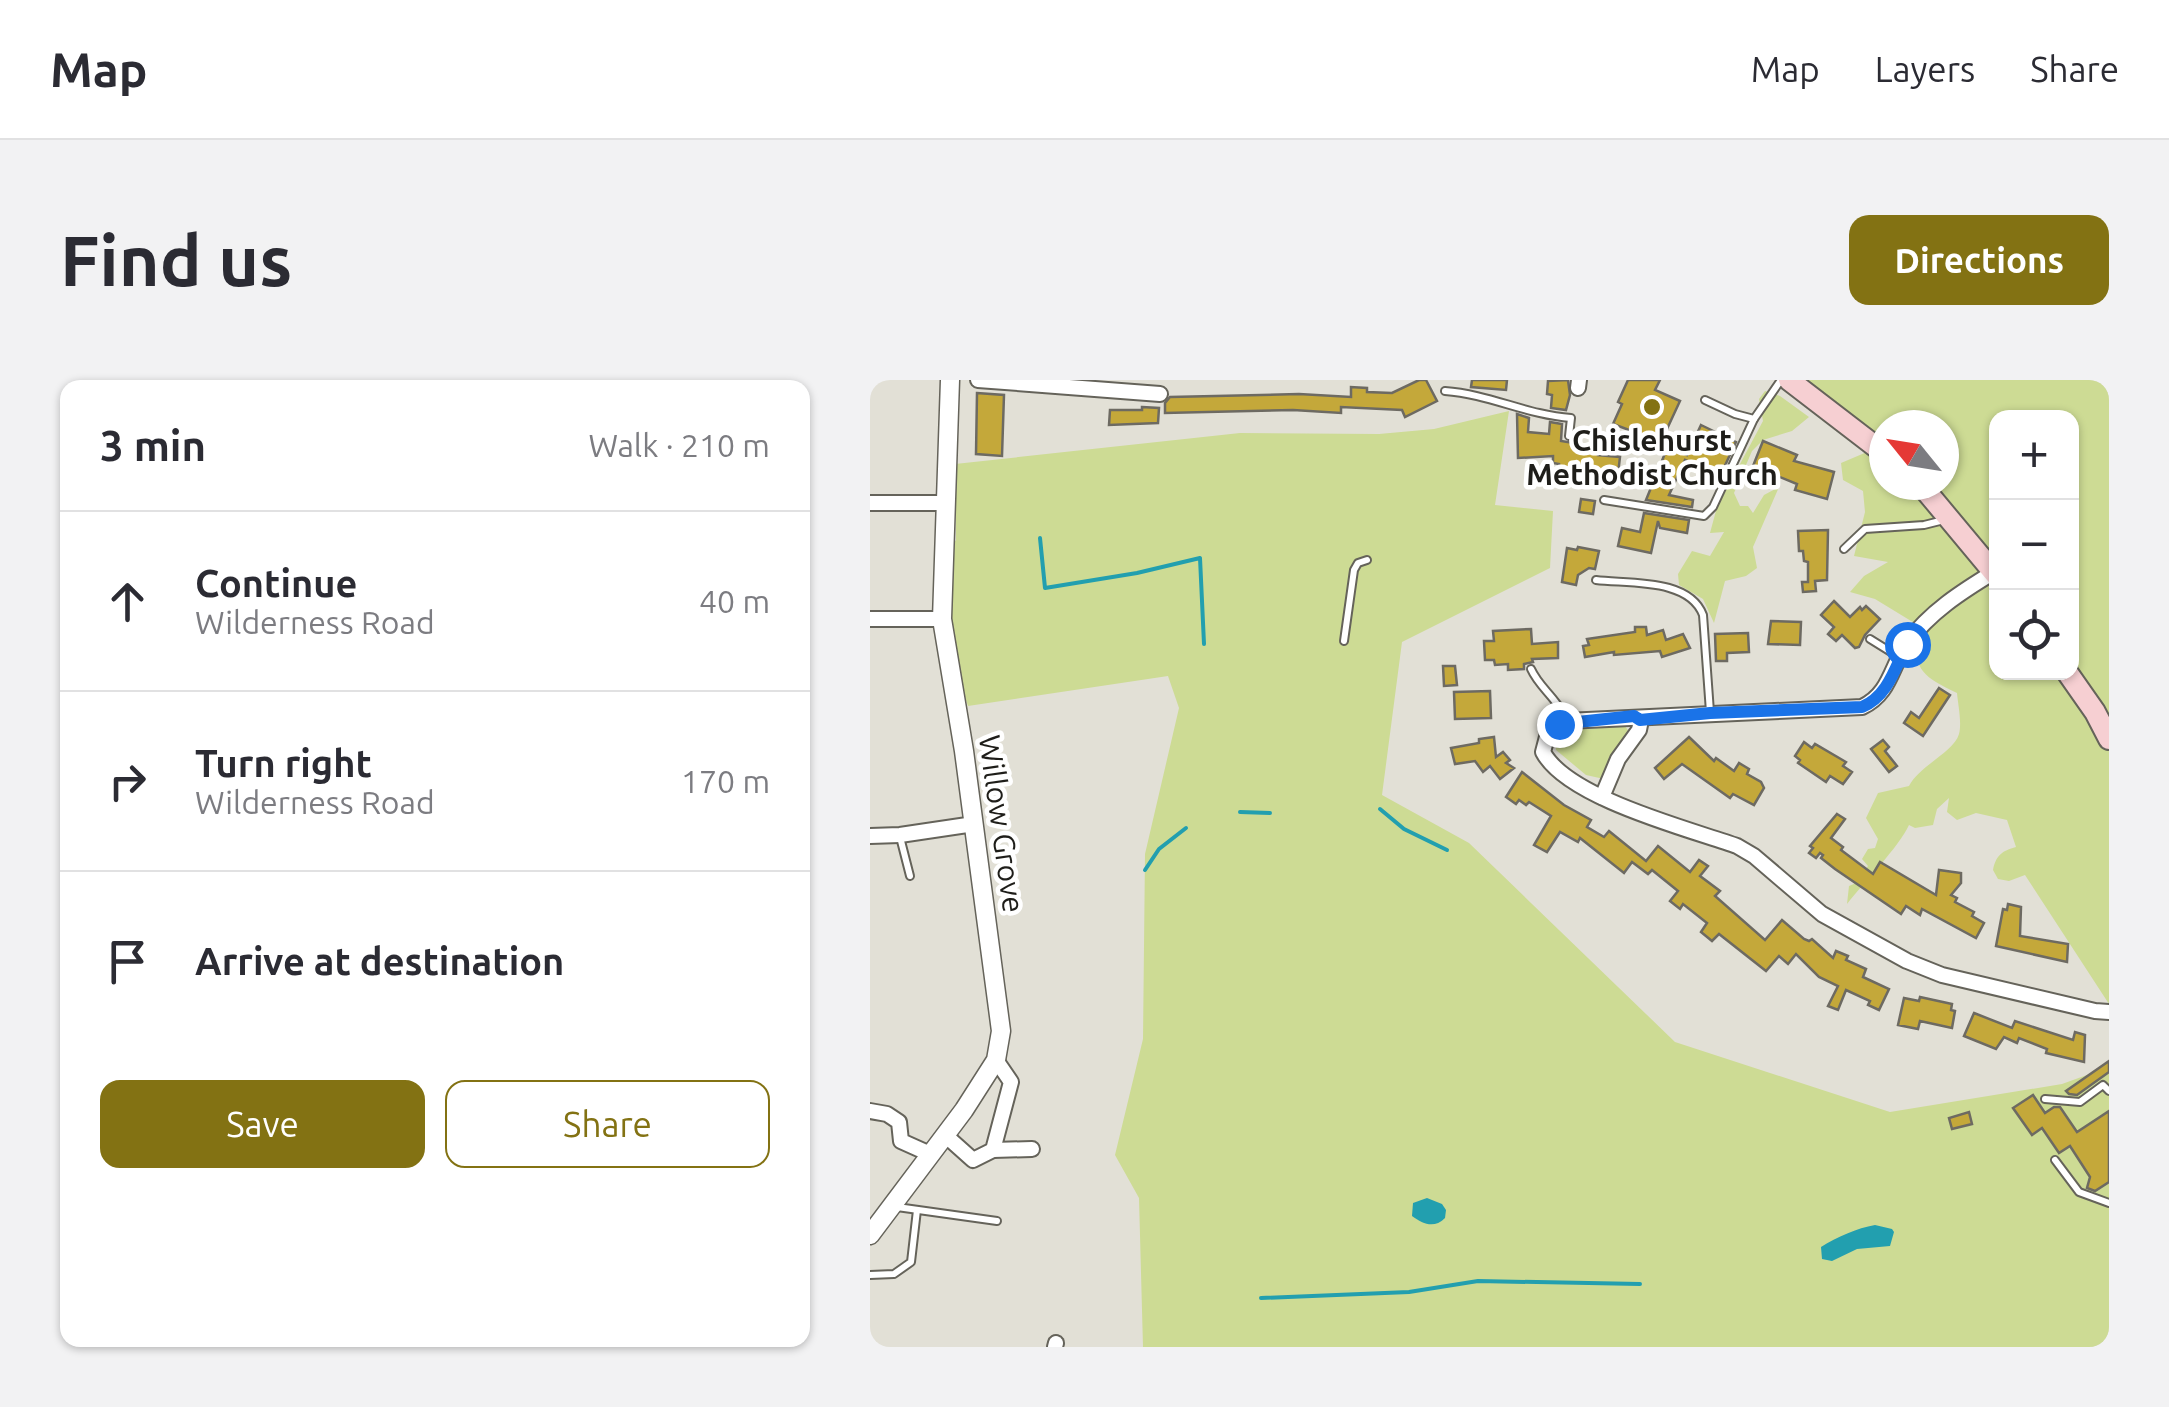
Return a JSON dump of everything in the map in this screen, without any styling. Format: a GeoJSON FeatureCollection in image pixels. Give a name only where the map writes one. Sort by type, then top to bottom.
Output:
{"type":"FeatureCollection","features":[{"type":"Feature","properties":{"kind":"main road"},"geometry":{"type":"LineString","coordinates":[[1789,380],[1869,441]]}},
{"type":"Feature","properties":{"kind":"main road"},"geometry":{"type":"LineString","coordinates":[[1934,500],[1989,567]]}},
{"type":"Feature","properties":{"kind":"main road"},"geometry":{"type":"LineString","coordinates":[[2073,680],[2109,739]]}},
{"type":"Feature","properties":{"kind":"street","name":"Willow Grove"},"geometry":{"type":"LineString","coordinates":[[950,380],[942,619],[998,992],[1001,1031],[996,1060]]}},
{"type":"Feature","properties":{"kind":"street"},"geometry":{"type":"LineString","coordinates":[[978,380],[1160,394]]}},
{"type":"Feature","properties":{"kind":"street"},"geometry":{"type":"LineString","coordinates":[[870,503],[947,503]]}},
{"type":"Feature","properties":{"kind":"street"},"geometry":{"type":"LineString","coordinates":[[1989,577],[1947,601],[1907,644],[1875,702],[1862,707],[1566,721],[1544,738],[1545,756],[1559,770],[1602,796],[1737,846],[1822,914],[1871,944],[1919,966],[2109,1012]]}},
{"type":"Feature","properties":{"kind":"street"},"geometry":{"type":"LineString","coordinates":[[870,619],[942,619]]}},
{"type":"Feature","properties":{"kind":"street"},"geometry":{"type":"LineString","coordinates":[[1602,796],[1618,759],[1639,730],[1640,720]]}},
{"type":"Feature","properties":{"kind":"street"},"geometry":{"type":"LineString","coordinates":[[870,836],[974,824]]}},
{"type":"Feature","properties":{"kind":"street"},"geometry":{"type":"LineString","coordinates":[[870,1236],[996,1060],[1011,1082],[993,1150]]}},
{"type":"Feature","properties":{"kind":"street"},"geometry":{"type":"LineString","coordinates":[[870,1110],[899,1122],[901,1141],[930,1154]]}},
{"type":"Feature","properties":{"kind":"street"},"geometry":{"type":"LineString","coordinates":[[945,1135],[973,1160],[993,1150],[1032,1149]]}},
{"type":"Feature","properties":{"kind":"lane"},"geometry":{"type":"LineString","coordinates":[[1604,500],[1704,516],[1754,419],[1781,380]]}},
{"type":"Feature","properties":{"kind":"lane"},"geometry":{"type":"LineString","coordinates":[[1445,391],[1476,393],[1544,416],[1570,418],[1569,436]]}},
{"type":"Feature","properties":{"kind":"lane"},"geometry":{"type":"LineString","coordinates":[[1704,400],[1754,419]]}},
{"type":"Feature","properties":{"kind":"lane"},"geometry":{"type":"LineString","coordinates":[[1844,549],[1865,528],[1924,525],[1950,519]]}},
{"type":"Feature","properties":{"kind":"lane"},"geometry":{"type":"LineString","coordinates":[[1344,641],[1353,573],[1358,563],[1368,560]]}},
{"type":"Feature","properties":{"kind":"lane"},"geometry":{"type":"LineString","coordinates":[[1596,580],[1674,589],[1699,604],[1710,713]]}},
{"type":"Feature","properties":{"kind":"lane"},"geometry":{"type":"LineString","coordinates":[[1870,639],[1900,658]]}},
{"type":"Feature","properties":{"kind":"lane"},"geometry":{"type":"LineString","coordinates":[[1531,669],[1541,686],[1556,699],[1566,721]]}},
{"type":"Feature","properties":{"kind":"lane"},"geometry":{"type":"LineString","coordinates":[[900,835],[910,876]]}},
{"type":"Feature","properties":{"kind":"lane"},"geometry":{"type":"LineString","coordinates":[[2045,1099],[2080,1102],[2103,1085],[2109,1092]]}},
{"type":"Feature","properties":{"kind":"lane"},"geometry":{"type":"LineString","coordinates":[[2056,1160],[2080,1192],[2109,1202]]}},
{"type":"Feature","properties":{"kind":"lane"},"geometry":{"type":"LineString","coordinates":[[890,1206],[997,1221]]}},
{"type":"Feature","properties":{"kind":"lane"},"geometry":{"type":"LineString","coordinates":[[870,1275],[894,1274],[911,1262],[917,1210]]}},
{"type":"Feature","properties":{"kind":"green space"},"geometry":{"type":"Polygon","coordinates":[[[1798,380],[2109,380],[2109,1004],[2025,875],[2009,881],[1998,879],[1993,870],[2000,854],[2016,847],[2007,820],[1976,813],[1957,820],[1947,812],[1949,798],[1937,809],[1933,825],[1909,825],[1847,904],[1849,886],[1856,883],[1868,866],[1862,859],[1868,849],[1875,848],[1878,839],[1866,818],[1878,793],[1909,786],[1956,741],[1960,719],[1957,693],[1933,680],[1921,668],[1916,651],[1916,624],[1875,599],[1850,592],[1864,576],[1888,562],[1854,556],[1865,512],[1863,491],[1843,480],[1841,463],[1867,452],[1846,428],[1829,425],[1798,380]]]}},
{"type":"Feature","properties":{"kind":"green space"},"geometry":{"type":"Polygon","coordinates":[[[1765,391],[1780,396],[1809,417],[1792,431],[1763,440],[1752,451],[1734,493],[1740,506],[1748,506],[1753,513],[1764,495],[1779,487],[1753,547],[1757,568],[1746,576],[1725,581],[1714,623],[1703,599],[1679,585],[1678,574],[1692,551],[1710,556],[1724,532],[1710,533],[1717,507],[1763,421],[1759,399],[1765,391]]]}},
{"type":"Feature","properties":{"kind":"green space"},"geometry":{"type":"Polygon","coordinates":[[[1509,411],[1495,505],[1553,511],[1550,568],[1402,642],[1382,795],[1469,843],[1675,1042],[1890,1112],[2062,1084],[2109,1067],[2109,1347],[1143,1347],[1139,1198],[1115,1155],[1143,1039],[1145,854],[1179,708],[1168,676],[968,706],[957,667],[950,608],[951,547],[956,540],[955,464],[1240,433],[1379,434],[1434,429],[1509,411]]]}},
{"type":"Feature","properties":{"kind":"green space"},"geometry":{"type":"Polygon","coordinates":[[[1622,723],[1628,730],[1604,779],[1586,775],[1556,750],[1555,738],[1566,728],[1622,723]]]}},
{"type":"Feature","properties":{"kind":"water"},"geometry":{"type":"Polygon","coordinates":[[[1427,1198],[1446,1210],[1445,1218],[1437,1223],[1424,1223],[1412,1216],[1413,1203],[1427,1198]]]}},
{"type":"Feature","properties":{"kind":"water"},"geometry":{"type":"Polygon","coordinates":[[[1875,1225],[1892,1229],[1890,1246],[1857,1249],[1832,1261],[1822,1259],[1821,1247],[1847,1233],[1875,1225]]]}},
{"type":"Feature","properties":{"kind":"building"},"geometry":{"type":"Polygon","coordinates":[[[1426,380],[1437,401],[1405,417],[1402,410],[1341,407],[1341,413],[1165,413],[1170,397],[1351,397],[1351,387],[1392,393],[1426,380]]]}},
{"type":"Feature","properties":{"kind":"building"},"geometry":{"type":"Polygon","coordinates":[[[1472,380],[1507,380],[1506,390],[1471,387],[1472,380]]]}},
{"type":"Feature","properties":{"kind":"building"},"geometry":{"type":"Polygon","coordinates":[[[1568,380],[1566,410],[1551,408],[1548,381],[1568,380]]]}},
{"type":"Feature","properties":{"kind":"building","name":"Chislehurst Methodist Church"},"geometry":{"type":"Polygon","coordinates":[[[1628,380],[1660,380],[1655,390],[1680,401],[1661,442],[1613,424],[1628,380]]]}},
{"type":"Feature","properties":{"kind":"building"},"geometry":{"type":"Polygon","coordinates":[[[977,393],[1004,395],[1002,456],[976,454],[977,393]]]}},
{"type":"Feature","properties":{"kind":"building"},"geometry":{"type":"Polygon","coordinates":[[[1159,408],[1158,423],[1109,425],[1110,410],[1159,408]]]}},
{"type":"Feature","properties":{"kind":"building"},"geometry":{"type":"Polygon","coordinates":[[[1517,414],[1529,418],[1528,432],[1549,434],[1550,422],[1562,424],[1561,441],[1599,447],[1598,455],[1620,457],[1617,483],[1592,480],[1593,473],[1586,470],[1559,468],[1559,464],[1553,463],[1553,456],[1518,458],[1517,414]]]}},
{"type":"Feature","properties":{"kind":"building"},"geometry":{"type":"Polygon","coordinates":[[[1701,425],[1736,442],[1720,476],[1685,460],[1669,495],[1693,500],[1692,507],[1646,500],[1668,446],[1687,455],[1701,425]]]}},
{"type":"Feature","properties":{"kind":"building"},"geometry":{"type":"Polygon","coordinates":[[[1763,441],[1797,455],[1794,461],[1834,472],[1827,499],[1795,490],[1797,484],[1753,466],[1763,441]]]}},
{"type":"Feature","properties":{"kind":"building"},"geometry":{"type":"Polygon","coordinates":[[[1581,499],[1595,501],[1593,514],[1579,512],[1581,499]]]}},
{"type":"Feature","properties":{"kind":"building"},"geometry":{"type":"Polygon","coordinates":[[[1644,513],[1689,520],[1687,533],[1660,528],[1658,521],[1651,553],[1618,546],[1622,528],[1640,532],[1644,513]]]}},
{"type":"Feature","properties":{"kind":"building"},"geometry":{"type":"Polygon","coordinates":[[[1828,530],[1827,580],[1815,581],[1816,591],[1803,592],[1802,582],[1808,582],[1808,562],[1804,561],[1803,551],[1799,551],[1798,531],[1828,530]]]}},
{"type":"Feature","properties":{"kind":"building"},"geometry":{"type":"Polygon","coordinates":[[[1567,548],[1599,551],[1595,569],[1578,575],[1576,585],[1562,582],[1567,548]]]}},
{"type":"Feature","properties":{"kind":"building"},"geometry":{"type":"Polygon","coordinates":[[[1834,601],[1850,617],[1866,606],[1880,619],[1859,647],[1855,648],[1842,635],[1836,641],[1828,634],[1834,627],[1821,615],[1834,601]]]}},
{"type":"Feature","properties":{"kind":"building"},"geometry":{"type":"Polygon","coordinates":[[[1771,621],[1801,622],[1800,645],[1768,644],[1771,621]]]}},
{"type":"Feature","properties":{"kind":"building"},"geometry":{"type":"Polygon","coordinates":[[[1635,627],[1646,627],[1647,635],[1663,630],[1666,640],[1683,634],[1690,648],[1662,657],[1660,651],[1585,657],[1583,646],[1589,645],[1587,639],[1635,632],[1635,627]]]}},
{"type":"Feature","properties":{"kind":"building"},"geometry":{"type":"Polygon","coordinates":[[[1531,629],[1532,644],[1558,642],[1558,658],[1532,659],[1533,662],[1524,664],[1524,669],[1508,670],[1508,664],[1495,665],[1494,660],[1485,660],[1484,641],[1494,641],[1493,631],[1531,629]]]}},
{"type":"Feature","properties":{"kind":"building"},"geometry":{"type":"Polygon","coordinates":[[[1748,633],[1749,652],[1727,653],[1727,661],[1716,661],[1715,634],[1748,633]]]}},
{"type":"Feature","properties":{"kind":"building"},"geometry":{"type":"Polygon","coordinates":[[[1443,666],[1455,666],[1457,685],[1444,686],[1443,666]]]}},
{"type":"Feature","properties":{"kind":"building"},"geometry":{"type":"Polygon","coordinates":[[[1939,688],[1950,695],[1923,736],[1904,723],[1911,712],[1919,718],[1939,688]]]}},
{"type":"Feature","properties":{"kind":"building"},"geometry":{"type":"Polygon","coordinates":[[[1490,691],[1491,718],[1455,719],[1454,692],[1490,691]]]}},
{"type":"Feature","properties":{"kind":"building"},"geometry":{"type":"Polygon","coordinates":[[[1494,737],[1496,757],[1503,752],[1510,760],[1506,763],[1514,768],[1500,779],[1490,766],[1483,772],[1475,761],[1455,764],[1451,748],[1494,737]]]}},
{"type":"Feature","properties":{"kind":"building"},"geometry":{"type":"Polygon","coordinates":[[[1689,737],[1714,761],[1716,758],[1734,771],[1739,763],[1749,769],[1747,774],[1764,788],[1754,805],[1733,794],[1730,798],[1682,764],[1664,779],[1655,768],[1689,737]]]}},
{"type":"Feature","properties":{"kind":"building"},"geometry":{"type":"Polygon","coordinates":[[[1883,740],[1889,747],[1885,751],[1897,766],[1889,772],[1871,749],[1883,740]]]}},
{"type":"Feature","properties":{"kind":"building"},"geometry":{"type":"Polygon","coordinates":[[[1804,742],[1846,762],[1843,766],[1852,772],[1843,784],[1830,776],[1826,782],[1798,763],[1800,760],[1795,756],[1804,742]]]}},
{"type":"Feature","properties":{"kind":"building"},"geometry":{"type":"Polygon","coordinates":[[[1522,772],[1564,805],[1591,820],[1587,827],[1604,837],[1609,831],[1646,861],[1658,846],[1690,872],[1699,860],[1708,866],[1700,876],[1720,891],[1715,896],[1765,940],[1782,920],[1833,958],[1836,951],[1848,956],[1846,960],[1866,969],[1863,977],[1889,989],[1879,1010],[1868,1005],[1870,1001],[1846,990],[1838,1010],[1828,1006],[1838,986],[1819,977],[1796,954],[1788,964],[1779,956],[1766,971],[1719,934],[1712,941],[1701,932],[1707,923],[1683,904],[1680,909],[1670,901],[1678,891],[1652,870],[1648,874],[1632,862],[1624,873],[1580,838],[1578,842],[1560,832],[1547,852],[1534,845],[1551,816],[1529,802],[1526,805],[1519,800],[1516,804],[1506,797],[1522,772]]]}},
{"type":"Feature","properties":{"kind":"building"},"geometry":{"type":"Polygon","coordinates":[[[1837,814],[1845,819],[1831,838],[1873,874],[1880,862],[1936,895],[1939,870],[1961,873],[1961,883],[1951,895],[1984,923],[1976,938],[1922,909],[1920,915],[1906,906],[1901,914],[1835,869],[1820,853],[1816,858],[1809,853],[1813,848],[1810,846],[1837,814]]]}},
{"type":"Feature","properties":{"kind":"building"},"geometry":{"type":"Polygon","coordinates":[[[2008,904],[2021,907],[2020,936],[2068,944],[2067,962],[1996,946],[2003,909],[2007,910],[2008,904]]]}},
{"type":"Feature","properties":{"kind":"building"},"geometry":{"type":"Polygon","coordinates":[[[1920,997],[1952,1004],[1952,1028],[1920,1021],[1918,1029],[1898,1025],[1904,998],[1919,1001],[1920,997]]]}},
{"type":"Feature","properties":{"kind":"building"},"geometry":{"type":"Polygon","coordinates":[[[1974,1013],[2012,1028],[2015,1021],[2073,1040],[2075,1032],[2085,1035],[2084,1062],[2046,1053],[2047,1049],[2019,1038],[2017,1043],[2004,1037],[1996,1049],[1964,1036],[1974,1013]]]}},
{"type":"Feature","properties":{"kind":"building"},"geometry":{"type":"Polygon","coordinates":[[[2109,1061],[2109,1072],[2077,1095],[2066,1091],[2109,1061]]]}},
{"type":"Feature","properties":{"kind":"building"},"geometry":{"type":"Polygon","coordinates":[[[2033,1095],[2045,1113],[2060,1107],[2077,1132],[2109,1111],[2109,1182],[2095,1191],[2087,1188],[2090,1177],[2070,1146],[2059,1153],[2042,1128],[2032,1135],[2013,1108],[2033,1095]]]}},
{"type":"Feature","properties":{"kind":"building"},"geometry":{"type":"Polygon","coordinates":[[[1969,1112],[1972,1124],[1952,1129],[1949,1118],[1969,1112]]]}},
{"type":"Feature","properties":{"kind":"waterway"},"geometry":{"type":"LineString","coordinates":[[1040,538],[1045,588],[1200,558],[1204,644]]}},
{"type":"Feature","properties":{"kind":"waterway"},"geometry":{"type":"LineString","coordinates":[[1380,809],[1404,829],[1447,850]]}},
{"type":"Feature","properties":{"kind":"waterway"},"geometry":{"type":"LineString","coordinates":[[1240,812],[1270,813]]}},
{"type":"Feature","properties":{"kind":"waterway"},"geometry":{"type":"LineString","coordinates":[[1145,870],[1159,849],[1186,828]]}},
{"type":"Feature","properties":{"kind":"waterway"},"geometry":{"type":"LineString","coordinates":[[1261,1298],[1409,1292],[1478,1281],[1640,1284]]}},
{"type":"Feature","properties":{"kind":"place","name":"Chislehurst Methodist Church"},"geometry":{"type":"Point","coordinates":[1652,407]}},
{"type":"Feature","properties":{"kind":"route"},"geometry":{"type":"LineString","coordinates":[[1559,724],[1634,716],[1640,720],[1862,707],[1875,702],[1884,691],[1907,644]]}}]}
